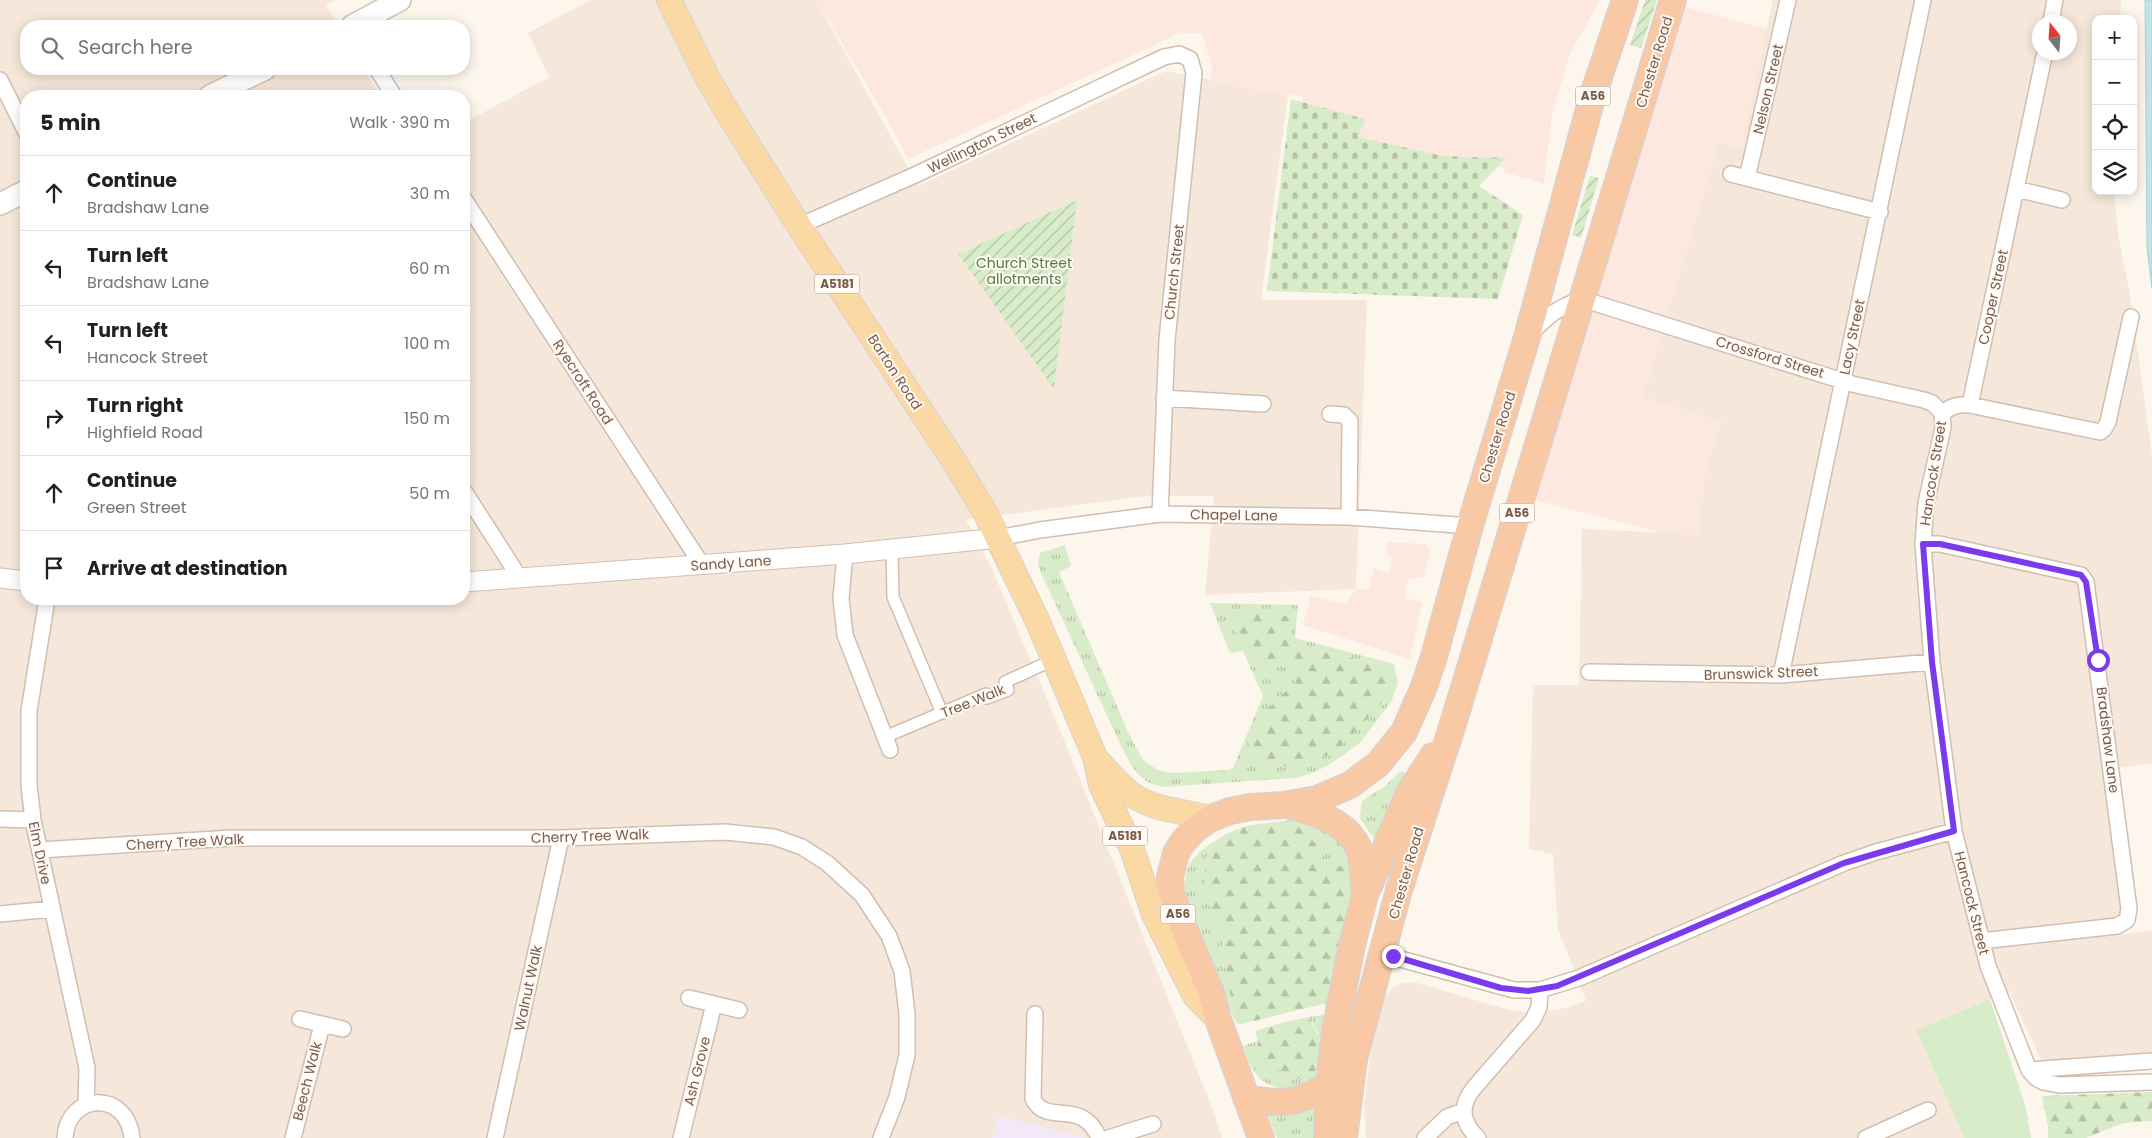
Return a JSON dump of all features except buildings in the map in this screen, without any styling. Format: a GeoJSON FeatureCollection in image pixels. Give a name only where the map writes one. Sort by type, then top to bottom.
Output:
{"type":"FeatureCollection","features":[{"type":"Feature","properties":{"kind":"highway","name":"Chester Road"},"geometry":{"type":"LineString","coordinates":[[1261,1138],[1218,1019],[1210,990],[1179,917],[1171,891],[1170,877],[1176,853],[1182,842],[1195,829],[1211,818],[1230,811],[1250,807],[1283,805],[1317,799],[1350,785],[1378,764],[1404,732],[1431,666],[1470,526],[1527,337],[1592,98],[1625,0]]}},
{"type":"Feature","properties":{"kind":"highway","name":"Chester Road"},"geometry":{"type":"LineString","coordinates":[[1344,1138],[1354,1058],[1366,1007],[1399,890],[1452,726],[1673,0]]}},
{"type":"Feature","properties":{"kind":"highway","name":"Chester Road"},"geometry":{"type":"LineString","coordinates":[[1327,1138],[1329,1084],[1338,1010],[1365,895],[1409,793],[1452,726]]}},
{"type":"Feature","properties":{"kind":"highway","name":"Chester Road"},"geometry":{"type":"LineString","coordinates":[[1283,805],[1319,813],[1346,830],[1360,852],[1365,895]]}},
{"type":"Feature","properties":{"kind":"highway"},"geometry":{"type":"LineString","coordinates":[[1246,1098],[1263,1101],[1295,1101],[1317,1093],[1329,1084]]}},
{"type":"Feature","properties":{"kind":"main road"},"geometry":{"type":"LineString","coordinates":[[364,20],[400,0]]}},
{"type":"Feature","properties":{"kind":"main road","name":"Barton Road"},"geometry":{"type":"LineString","coordinates":[[669,0],[718,96],[799,226],[954,461],[998,538],[1038,622],[1095,758],[1101,785],[1132,849],[1154,915],[1195,996],[1218,1019]]}},
{"type":"Feature","properties":{"kind":"main road"},"geometry":{"type":"LineString","coordinates":[[222,90],[253,75]]}},
{"type":"Feature","properties":{"kind":"main road"},"geometry":{"type":"LineString","coordinates":[[0,204],[20,194]]}},
{"type":"Feature","properties":{"kind":"main road","name":"Barton Road"},"geometry":{"type":"LineString","coordinates":[[1095,758],[1126,790],[1138,798],[1157,806],[1211,818]]}},
{"type":"Feature","properties":{"kind":"street","name":"Nelson Street"},"geometry":{"type":"LineString","coordinates":[[1747,178],[1788,0]]}},
{"type":"Feature","properties":{"kind":"street","name":"Lacy Street"},"geometry":{"type":"LineString","coordinates":[[1781,675],[1880,212],[1923,0]]}},
{"type":"Feature","properties":{"kind":"street"},"geometry":{"type":"LineString","coordinates":[[2052,15],[2055,0]]}},
{"type":"Feature","properties":{"kind":"street","name":"Church Street"},"geometry":{"type":"LineString","coordinates":[[1160,514],[1167,340],[1194,69],[1190,59],[1185,56],[1179,54],[1164,57]]}},
{"type":"Feature","properties":{"kind":"street","name":"Wellington Street"},"geometry":{"type":"LineString","coordinates":[[799,226],[915,175],[1164,57]]}},
{"type":"Feature","properties":{"kind":"street","name":"Cooper Street"},"geometry":{"type":"LineString","coordinates":[[1970,406],[2043,60]]}},
{"type":"Feature","properties":{"kind":"street"},"geometry":{"type":"LineString","coordinates":[[381,75],[390,90]]}},
{"type":"Feature","properties":{"kind":"street"},"geometry":{"type":"LineString","coordinates":[[0,80],[20,120]]}},
{"type":"Feature","properties":{"kind":"street"},"geometry":{"type":"LineString","coordinates":[[1732,174],[1880,212]]}},
{"type":"Feature","properties":{"kind":"street"},"geometry":{"type":"LineString","coordinates":[[2016,190],[2062,200]]}},
{"type":"Feature","properties":{"kind":"street","name":"Ryecroft Road"},"geometry":{"type":"LineString","coordinates":[[470,219],[702,565]]}},
{"type":"Feature","properties":{"kind":"street"},"geometry":{"type":"LineString","coordinates":[[1527,337],[1547,317],[1562,306],[1582,300]]}},
{"type":"Feature","properties":{"kind":"street","name":"Crossford Street"},"geometry":{"type":"LineString","coordinates":[[1582,300],[1843,381],[1924,400],[1932,403],[1942,413]]}},
{"type":"Feature","properties":{"kind":"street"},"geometry":{"type":"LineString","coordinates":[[1942,413],[1950,407],[1960,404],[2100,432],[2108,422],[2132,317]]}},
{"type":"Feature","properties":{"kind":"street"},"geometry":{"type":"LineString","coordinates":[[1164,398],[1263,404]]}},
{"type":"Feature","properties":{"kind":"street","name":"Hancock Street"},"geometry":{"type":"LineString","coordinates":[[1942,413],[1943,428],[1928,494],[1923,544],[1932,662],[1954,831],[1981,941],[1996,989],[2029,1070],[2036,1078],[2059,1085],[2152,1082]]}},
{"type":"Feature","properties":{"kind":"street"},"geometry":{"type":"LineString","coordinates":[[1330,414],[1344,415],[1350,421],[1349,517]]}},
{"type":"Feature","properties":{"kind":"street"},"geometry":{"type":"LineString","coordinates":[[470,500],[514,569],[517,579]]}},
{"type":"Feature","properties":{"kind":"street","name":"Chapel Lane"},"geometry":{"type":"LineString","coordinates":[[998,538],[1040,530],[1160,514],[1349,517],[1470,526]]}},
{"type":"Feature","properties":{"kind":"street","name":"Sandy Lane"},"geometry":{"type":"LineString","coordinates":[[470,582],[845,554],[998,538]]}},
{"type":"Feature","properties":{"kind":"street","name":"Bradshaw Lane"},"geometry":{"type":"LineString","coordinates":[[1923,544],[1940,544],[2081,575],[2086,582],[2098,660],[2129,909],[2127,920],[2117,926],[1981,941]]}},
{"type":"Feature","properties":{"kind":"street"},"geometry":{"type":"LineString","coordinates":[[892,550],[893,597],[942,713]]}},
{"type":"Feature","properties":{"kind":"street","name":"Tree Walk"},"geometry":{"type":"LineString","coordinates":[[845,554],[841,598],[845,635],[888,744],[942,713],[986,694],[987,698],[1008,690],[1006,682],[1053,660]]}},
{"type":"Feature","properties":{"kind":"street"},"geometry":{"type":"LineString","coordinates":[[0,578],[20,580]]}},
{"type":"Feature","properties":{"kind":"street","name":"Elm Drive"},"geometry":{"type":"LineString","coordinates":[[46,605],[29,711],[29,785],[33,820],[87,1068],[86,1104]]}},
{"type":"Feature","properties":{"kind":"street","name":"Brunswick Street"},"geometry":{"type":"LineString","coordinates":[[1589,672],[1781,675],[1932,662]]}},
{"type":"Feature","properties":{"kind":"street"},"geometry":{"type":"LineString","coordinates":[[0,819],[33,820]]}},
{"type":"Feature","properties":{"kind":"street"},"geometry":{"type":"LineString","coordinates":[[1382,954],[1501,988],[1528,991],[1540,990],[1579,978],[1844,863],[1954,831]]}},
{"type":"Feature","properties":{"kind":"street","name":"Cherry Tree Walk"},"geometry":{"type":"LineString","coordinates":[[40,850],[232,838],[561,838],[725,832],[774,837],[802,846],[827,863],[862,895],[889,936],[902,971],[908,1014],[907,1055],[898,1097],[882,1138]]}},
{"type":"Feature","properties":{"kind":"street","name":"Walnut Walk"},"geometry":{"type":"LineString","coordinates":[[495,1138],[561,838]]}},
{"type":"Feature","properties":{"kind":"street"},"geometry":{"type":"LineString","coordinates":[[0,914],[52,909]]}},
{"type":"Feature","properties":{"kind":"street"},"geometry":{"type":"LineString","coordinates":[[1478,1138],[1465,1122],[1463,1111],[1469,1094],[1533,1020],[1539,1007],[1540,990]]}},
{"type":"Feature","properties":{"kind":"street"},"geometry":{"type":"LineString","coordinates":[[689,998],[739,1010]]}},
{"type":"Feature","properties":{"kind":"street","name":"Ash Grove"},"geometry":{"type":"LineString","coordinates":[[681,1138],[714,1004]]}},
{"type":"Feature","properties":{"kind":"street"},"geometry":{"type":"LineString","coordinates":[[1035,1014],[1033,1099],[1036,1105],[1044,1111],[1080,1116],[1091,1122],[1099,1138]]}},
{"type":"Feature","properties":{"kind":"street","name":"Beech Walk"},"geometry":{"type":"LineString","coordinates":[[300,1019],[343,1030]]}},
{"type":"Feature","properties":{"kind":"street","name":"Beech Walk"},"geometry":{"type":"LineString","coordinates":[[293,1138],[322,1024]]}},
{"type":"Feature","properties":{"kind":"street"},"geometry":{"type":"LineString","coordinates":[[2029,1070],[2152,1061]]}},
{"type":"Feature","properties":{"kind":"street"},"geometry":{"type":"LineString","coordinates":[[65,1138],[69,1119],[86,1104],[104,1102],[120,1110],[130,1126],[132,1138]]}},
{"type":"Feature","properties":{"kind":"street"},"geometry":{"type":"LineString","coordinates":[[1866,1138],[1928,1110]]}},
{"type":"Feature","properties":{"kind":"street"},"geometry":{"type":"LineString","coordinates":[[1425,1138],[1446,1117],[1463,1111]]}},
{"type":"Feature","properties":{"kind":"street"},"geometry":{"type":"LineString","coordinates":[[1108,1138],[1153,1124]]}},
{"type":"Feature","properties":{"kind":"shaded area"},"geometry":{"type":"Polygon","coordinates":[[[0,0],[335,0],[326,5],[335,20],[20,20],[20,75],[368,75],[376,90],[20,90],[20,605],[470,605],[470,120],[549,77],[528,33],[591,0],[816,0],[918,186],[1166,71],[1288,95],[1261,300],[1367,300],[1356,589],[1205,595],[1214,496],[1145,496],[966,520],[992,569],[1058,725],[1213,1110],[1222,1138],[0,1138],[0,0]],[[1077,200],[958,254],[1054,388],[1077,200]]]}},
{"type":"Feature","properties":{"kind":"shaded area"},"geometry":{"type":"Polygon","coordinates":[[[816,0],[1600,0],[1570,54],[1551,119],[1544,184],[1505,172],[1505,168],[1298,130],[1303,97],[1210,82],[1212,67],[1202,33],[1181,33],[908,159],[886,117],[816,0]]]}},
{"type":"Feature","properties":{"kind":"shaded area"},"geometry":{"type":"Polygon","coordinates":[[[1773,0],[2121,0],[2120,15],[2092,15],[2092,195],[2114,195],[2118,234],[2129,289],[2152,455],[2152,763],[2106,770],[2124,934],[2152,930],[2152,1056],[2042,1062],[2009,991],[1916,1030],[1964,1138],[1366,1138],[1364,1107],[1371,1048],[1385,996],[1393,987],[1403,983],[1414,982],[1509,1010],[1524,1012],[1543,1012],[1565,1008],[1586,1001],[1558,929],[1553,854],[1529,849],[1533,685],[1579,685],[1582,529],[1698,534],[1706,464],[1721,422],[1642,397],[1719,142],[1741,148],[1773,0]]]}},
{"type":"Feature","properties":{"kind":"shaded area"},"geometry":{"type":"Polygon","coordinates":[[[1680,6],[1767,29],[1741,148],[1719,143],[1643,397],[1721,422],[1706,464],[1698,535],[1663,533],[1531,499],[1680,6]]]}},
{"type":"Feature","properties":{"kind":"shaded area"},"geometry":{"type":"Polygon","coordinates":[[[1387,542],[1424,544],[1431,550],[1423,577],[1408,579],[1404,598],[1422,602],[1410,659],[1303,625],[1311,596],[1346,604],[1356,589],[1369,590],[1374,568],[1390,573],[1392,556],[1386,554],[1387,542]]]}},
{"type":"Feature","properties":{"kind":"shaded area"},"geometry":{"type":"Polygon","coordinates":[[[999,1116],[1086,1138],[992,1138],[999,1116]]]}},
{"type":"Feature","properties":{"kind":"green space"},"geometry":{"type":"Polygon","coordinates":[[[1645,0],[1657,0],[1641,48],[1630,45],[1645,0]]]}},
{"type":"Feature","properties":{"kind":"green space"},"geometry":{"type":"Polygon","coordinates":[[[1291,99],[1365,119],[1358,137],[1443,156],[1506,158],[1479,186],[1523,215],[1498,299],[1267,291],[1291,99]]]}},
{"type":"Feature","properties":{"kind":"green space"},"geometry":{"type":"Polygon","coordinates":[[[1590,176],[1599,178],[1581,238],[1572,235],[1590,176]]]}},
{"type":"Feature","properties":{"kind":"green space","name":"Church Street allotments"},"geometry":{"type":"Polygon","coordinates":[[[1077,200],[1056,373],[1054,389],[958,254],[1077,200]]]}},
{"type":"Feature","properties":{"kind":"green space"},"geometry":{"type":"Polygon","coordinates":[[[1065,545],[1071,566],[1059,572],[1128,732],[1143,760],[1159,771],[1173,773],[1233,768],[1263,696],[1243,651],[1230,653],[1210,603],[1298,605],[1295,638],[1394,664],[1398,683],[1391,702],[1360,743],[1330,764],[1313,773],[1296,778],[1163,787],[1149,783],[1132,767],[1122,748],[1041,573],[1038,564],[1040,553],[1065,545]],[[1232,628],[1263,660],[1288,665],[1295,683],[1274,702],[1262,767],[1307,765],[1387,665],[1313,650],[1291,639],[1232,628]]]}},
{"type":"Feature","properties":{"kind":"green space"},"geometry":{"type":"Polygon","coordinates":[[[1235,611],[1272,612],[1290,617],[1291,638],[1313,650],[1387,665],[1393,676],[1386,698],[1339,749],[1307,765],[1262,767],[1250,753],[1248,739],[1274,702],[1295,683],[1288,665],[1263,661],[1232,628],[1235,611]]]}},
{"type":"Feature","properties":{"kind":"green space"},"geometry":{"type":"Polygon","coordinates":[[[1401,771],[1405,773],[1404,778],[1378,845],[1360,818],[1362,801],[1385,786],[1401,771]]]}},
{"type":"Feature","properties":{"kind":"green space"},"geometry":{"type":"Polygon","coordinates":[[[1291,820],[1311,821],[1324,827],[1346,846],[1355,871],[1327,863],[1303,826],[1291,820]]]}},
{"type":"Feature","properties":{"kind":"green space"},"geometry":{"type":"Polygon","coordinates":[[[1291,820],[1303,826],[1327,862],[1355,871],[1355,881],[1332,1002],[1241,1024],[1236,1023],[1221,934],[1211,911],[1204,885],[1206,859],[1212,843],[1226,834],[1246,826],[1291,820]]]}},
{"type":"Feature","properties":{"kind":"green space"},"geometry":{"type":"Polygon","coordinates":[[[1212,843],[1206,859],[1211,911],[1221,934],[1236,1023],[1202,950],[1188,909],[1185,891],[1189,865],[1199,853],[1212,843]]]}},
{"type":"Feature","properties":{"kind":"green space"},"geometry":{"type":"Polygon","coordinates":[[[1990,999],[2026,1108],[2031,1138],[1964,1138],[1916,1030],[1990,999]]]}},
{"type":"Feature","properties":{"kind":"green space"},"geometry":{"type":"Polygon","coordinates":[[[1328,1014],[1320,1072],[1314,1078],[1298,1086],[1280,1088],[1264,1082],[1257,1075],[1243,1046],[1258,1041],[1319,1034],[1309,1017],[1328,1014]]]}},
{"type":"Feature","properties":{"kind":"green space"},"geometry":{"type":"Polygon","coordinates":[[[1309,1017],[1324,1047],[1314,1073],[1302,1080],[1270,1066],[1257,1055],[1258,1041],[1255,1031],[1309,1017]]]}},
{"type":"Feature","properties":{"kind":"green space"},"geometry":{"type":"Polygon","coordinates":[[[2152,1092],[2152,1121],[2123,1123],[2086,1138],[2048,1138],[2048,1126],[2042,1096],[2152,1092]]]}},
{"type":"Feature","properties":{"kind":"green space"},"geometry":{"type":"Polygon","coordinates":[[[1318,1107],[1318,1138],[1277,1138],[1267,1113],[1287,1114],[1305,1112],[1318,1107]]]}},
{"type":"Feature","properties":{"kind":"water"},"geometry":{"type":"Polygon","coordinates":[[[2145,0],[2152,0],[2152,288],[2147,248],[2145,0]]]}},
{"type":"Feature","properties":{"kind":"route"},"geometry":{"type":"LineString","coordinates":[[1393,956],[1501,988],[1528,991],[1540,990],[1579,978],[1844,863],[1876,852],[1954,831],[1932,662],[1923,544],[1940,544],[2081,575],[2086,582],[2098,660]]}}]}
